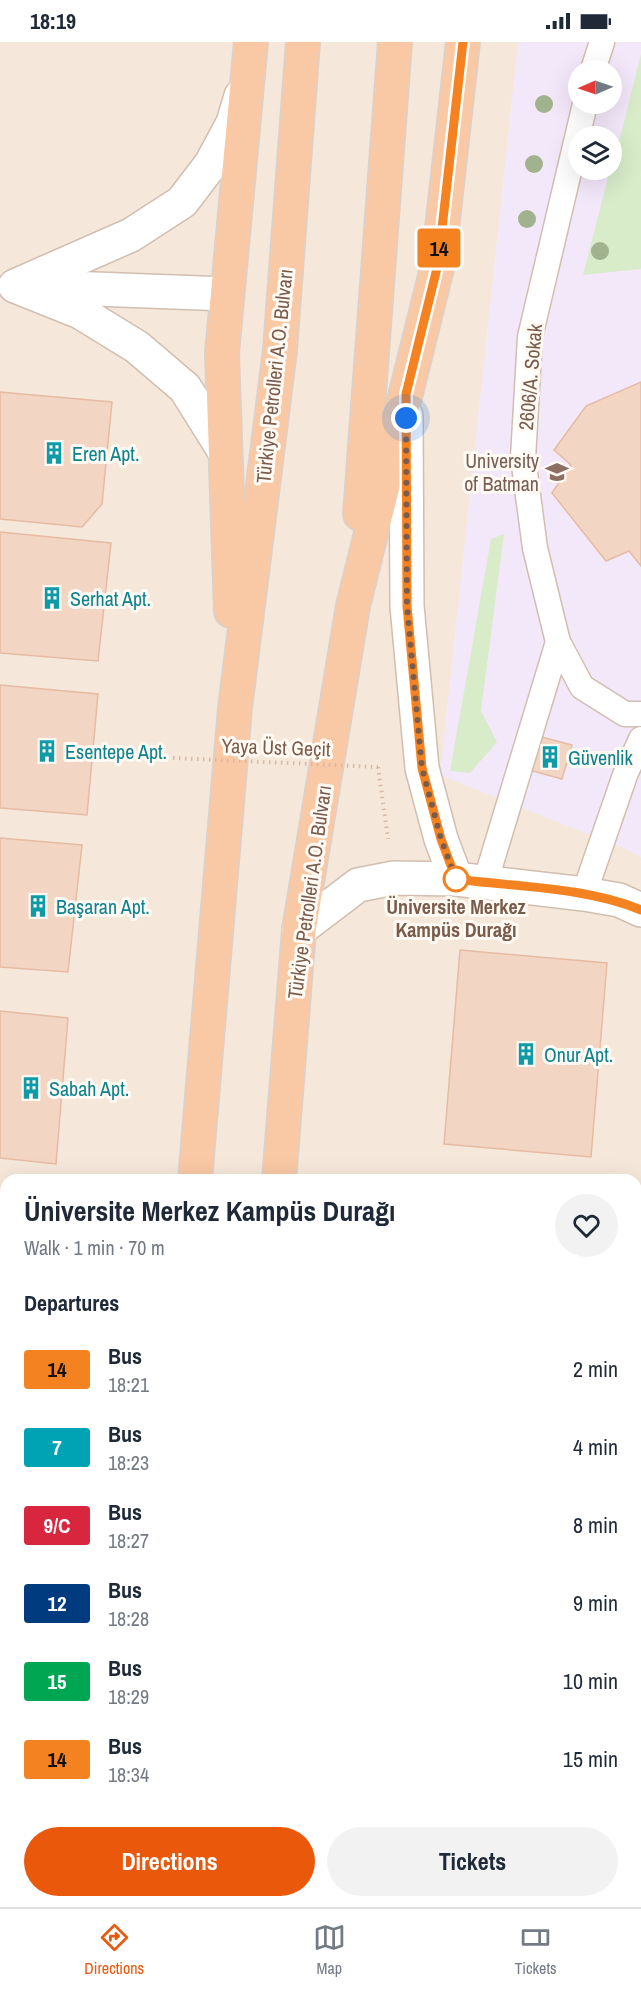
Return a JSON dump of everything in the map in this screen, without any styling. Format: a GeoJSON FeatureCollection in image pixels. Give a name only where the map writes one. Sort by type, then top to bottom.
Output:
{"type":"FeatureCollection","features":[{"type":"Feature","properties":{"kind":"highway","name":"Türkiye Petrolleri A.O. Bulvarı"},"geometry":{"type":"LineString","coordinates":[[235,708],[222,353],[251,42]]}},
{"type":"Feature","properties":{"kind":"highway","name":"Türkiye Petrolleri A.O. Bulvarı"},"geometry":{"type":"LineString","coordinates":[[196,1174],[235,708],[280,350],[303,42]]}},
{"type":"Feature","properties":{"kind":"highway","name":"Türkiye Petrolleri A.O. Bulvarı"},"geometry":{"type":"LineString","coordinates":[[353,606],[394,42]]}},
{"type":"Feature","properties":{"kind":"highway","name":"Türkiye Petrolleri A.O. Bulvarı"},"geometry":{"type":"LineString","coordinates":[[279,1174],[299,930],[353,606],[438,264],[463,42]]}},
{"type":"Feature","properties":{"kind":"street"},"geometry":{"type":"LineString","coordinates":[[7,286],[131,235],[182,202],[211,164],[233,123],[248,74]]}},
{"type":"Feature","properties":{"kind":"street"},"geometry":{"type":"LineString","coordinates":[[7,286],[227,294]]}},
{"type":"Feature","properties":{"kind":"street"},"geometry":{"type":"LineString","coordinates":[[7,286],[80,312],[137,347],[185,388],[225,452]]}},
{"type":"Feature","properties":{"kind":"street"},"geometry":{"type":"LineString","coordinates":[[406,394],[407,606],[422,768],[441,839],[470,881]]}},
{"type":"Feature","properties":{"kind":"street"},"geometry":{"type":"LineString","coordinates":[[299,930],[358,885],[393,878],[470,881],[584,894],[619,900],[641,910]]}},
{"type":"Feature","properties":{"kind":"lane"},"geometry":{"type":"LineString","coordinates":[[596,60],[602,42]]}},
{"type":"Feature","properties":{"kind":"lane","name":"2606/A. Sokak"},"geometry":{"type":"LineString","coordinates":[[583,114],[530,337],[523,458],[535,548],[558,642],[582,687],[626,714],[641,714]]}},
{"type":"Feature","properties":{"kind":"lane"},"geometry":{"type":"LineString","coordinates":[[470,881],[558,642]]}},
{"type":"Feature","properties":{"kind":"lane"},"geometry":{"type":"LineString","coordinates":[[584,894],[625,775],[641,739]]}},
{"type":"Feature","properties":{"kind":"path","name":"Yaya Üst Geçit"},"geometry":{"type":"LineString","coordinates":[[172,758],[378,766],[393,878]]}},
{"type":"Feature","properties":{"kind":"shaded area"},"geometry":{"type":"Polygon","coordinates":[[[0,42],[641,42],[641,1174],[0,1174],[0,42]]]}},
{"type":"Feature","properties":{"kind":"shaded area","name":"University of Batman"},"geometry":{"type":"Polygon","coordinates":[[[518,42],[641,42],[641,857],[440,775],[518,42]]]}},
{"type":"Feature","properties":{"kind":"green space"},"geometry":{"type":"Polygon","coordinates":[[[641,54],[641,269],[583,275],[607,180],[622,180],[622,130],[641,54]]]}},
{"type":"Feature","properties":{"kind":"green space"},"geometry":{"type":"Polygon","coordinates":[[[504,534],[481,711],[497,742],[470,773],[450,771],[491,539],[504,534]]]}},
{"type":"Feature","properties":{"kind":"building"},"geometry":{"type":"Polygon","coordinates":[[[641,382],[641,566],[629,551],[606,561],[552,493],[571,465],[554,450],[586,406],[641,382]]]}},
{"type":"Feature","properties":{"kind":"building","name":"Eren Apt."},"geometry":{"type":"Polygon","coordinates":[[[0,392],[112,402],[102,504],[82,527],[0,519],[0,392]]]}},
{"type":"Feature","properties":{"kind":"building","name":"Serhat Apt."},"geometry":{"type":"Polygon","coordinates":[[[0,532],[111,543],[98,661],[0,653],[0,532]]]}},
{"type":"Feature","properties":{"kind":"building","name":"Esentepe Apt."},"geometry":{"type":"Polygon","coordinates":[[[0,685],[98,694],[87,815],[0,808],[0,685]]]}},
{"type":"Feature","properties":{"kind":"building","name":"Güvenlik"},"geometry":{"type":"Polygon","coordinates":[[[538,736],[572,745],[562,779],[529,770],[538,736]]]}},
{"type":"Feature","properties":{"kind":"building","name":"Başaran Apt."},"geometry":{"type":"Polygon","coordinates":[[[0,838],[82,845],[68,972],[0,967],[0,838]]]}},
{"type":"Feature","properties":{"kind":"building","name":"Onur Apt."},"geometry":{"type":"Polygon","coordinates":[[[460,950],[607,963],[591,1157],[444,1144],[460,950]]]}},
{"type":"Feature","properties":{"kind":"building","name":"Sabah Apt."},"geometry":{"type":"Polygon","coordinates":[[[0,1011],[68,1018],[56,1164],[0,1158],[0,1011]]]}},
{"type":"Feature","properties":{"kind":"bus line","name":"14"},"geometry":{"type":"LineString","coordinates":[[463,42],[438,264],[406,394],[407,606],[422,768],[441,839],[456,879],[584,894],[619,900],[641,910]]}},
{"type":"Feature","properties":{"kind":"place","name":"Eren Apt."},"geometry":{"type":"Point","coordinates":[54,453]}},
{"type":"Feature","properties":{"kind":"place","name":"University of Batman"},"geometry":{"type":"Point","coordinates":[557,472]}},
{"type":"Feature","properties":{"kind":"place","name":"Serhat Apt."},"geometry":{"type":"Point","coordinates":[52,598]}},
{"type":"Feature","properties":{"kind":"place","name":"Esentepe Apt."},"geometry":{"type":"Point","coordinates":[47,751]}},
{"type":"Feature","properties":{"kind":"place","name":"Güvenlik"},"geometry":{"type":"Point","coordinates":[550,757]}},
{"type":"Feature","properties":{"kind":"place","name":"Üniversite Merkez Kampüs Durağı"},"geometry":{"type":"Point","coordinates":[456,879]}},
{"type":"Feature","properties":{"kind":"place","name":"Başaran Apt."},"geometry":{"type":"Point","coordinates":[38,906]}},
{"type":"Feature","properties":{"kind":"place","name":"Onur Apt."},"geometry":{"type":"Point","coordinates":[526,1054]}},
{"type":"Feature","properties":{"kind":"place","name":"Sabah Apt."},"geometry":{"type":"Point","coordinates":[31,1088]}},
{"type":"Feature","properties":{"kind":"route"},"geometry":{"type":"LineString","coordinates":[[406,418],[407,606],[422,768],[441,839],[456,879]]}}]}
